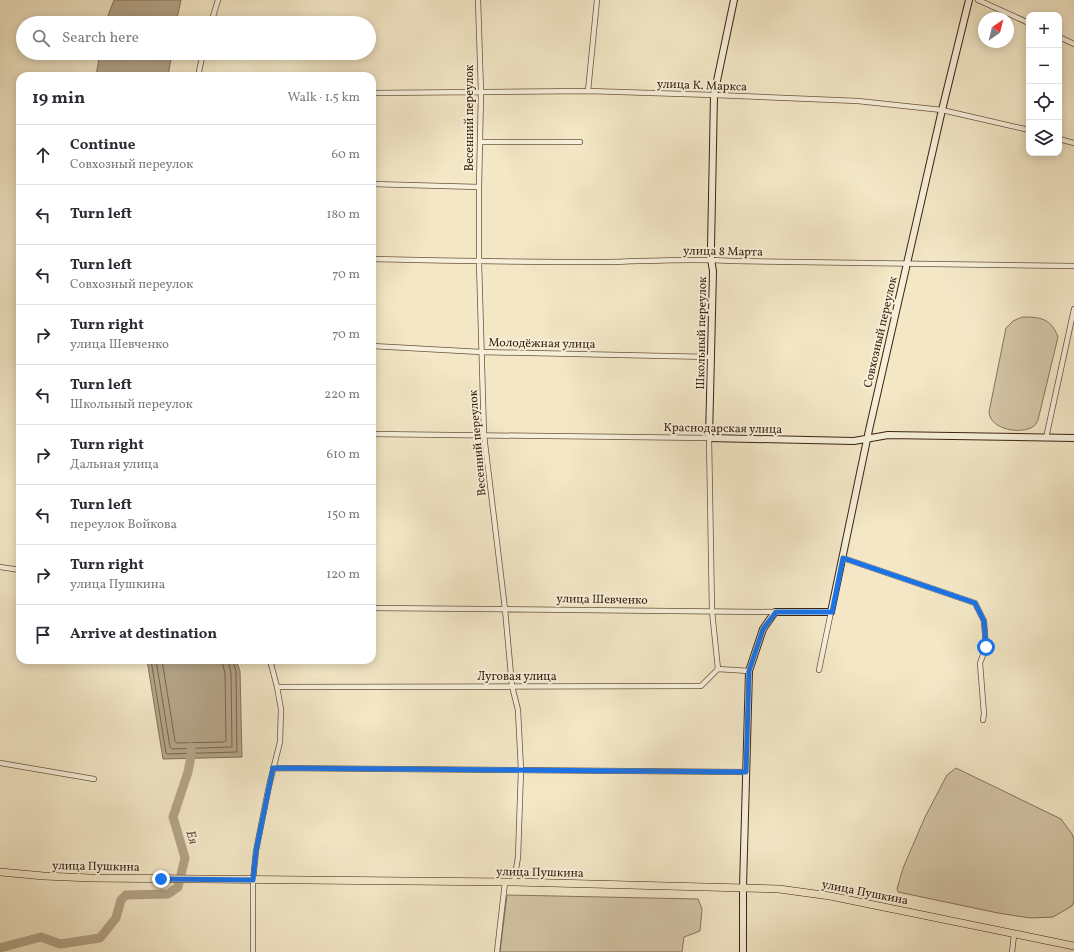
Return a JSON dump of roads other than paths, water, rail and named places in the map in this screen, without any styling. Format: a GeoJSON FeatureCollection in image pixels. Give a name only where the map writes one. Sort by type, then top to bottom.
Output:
{"type":"FeatureCollection","features":[{"type":"Feature","properties":{"kind":"main road","name":"улица Пушкина"},"geometry":{"type":"LineString","coordinates":[[0,872],[44,876],[161,879],[514,882],[779,889],[830,896],[1014,935],[1074,946]]}},
{"type":"Feature","properties":{"kind":"street"},"geometry":{"type":"LineString","coordinates":[[213,16],[218,0]]}},
{"type":"Feature","properties":{"kind":"street","name":"Весенний переулок"},"geometry":{"type":"LineString","coordinates":[[478,0],[481,92],[478,186],[479,262],[484,435],[505,609],[512,686],[518,710],[521,770],[518,857],[514,882]]}},
{"type":"Feature","properties":{"kind":"street"},"geometry":{"type":"LineString","coordinates":[[588,92],[597,0]]}},
{"type":"Feature","properties":{"kind":"street","name":"Школьный переулок"},"geometry":{"type":"LineString","coordinates":[[718,669],[712,611],[709,438],[713,271],[711,259],[714,95],[734,0]]}},
{"type":"Feature","properties":{"kind":"street","name":"Совхозный переулок"},"geometry":{"type":"LineString","coordinates":[[819,670],[867,438],[968,0]]}},
{"type":"Feature","properties":{"kind":"street"},"geometry":{"type":"LineString","coordinates":[[978,0],[1026,22]]}},
{"type":"Feature","properties":{"kind":"street"},"geometry":{"type":"LineString","coordinates":[[1062,38],[1074,44]]}},
{"type":"Feature","properties":{"kind":"street"},"geometry":{"type":"LineString","coordinates":[[199,72],[201,60]]}},
{"type":"Feature","properties":{"kind":"street","name":"улица К. Маркса"},"geometry":{"type":"LineString","coordinates":[[376,93],[588,92],[858,101],[942,110],[1026,129]]}},
{"type":"Feature","properties":{"kind":"street"},"geometry":{"type":"LineString","coordinates":[[1062,140],[1074,144]]}},
{"type":"Feature","properties":{"kind":"street"},"geometry":{"type":"LineString","coordinates":[[480,142],[580,142]]}},
{"type":"Feature","properties":{"kind":"street"},"geometry":{"type":"LineString","coordinates":[[376,184],[478,186]]}},
{"type":"Feature","properties":{"kind":"street","name":"улица 8 Марта"},"geometry":{"type":"LineString","coordinates":[[376,259],[479,262],[611,262],[711,259],[735,261],[1074,266]]}},
{"type":"Feature","properties":{"kind":"street"},"geometry":{"type":"LineString","coordinates":[[1046,438],[1074,310]]}},
{"type":"Feature","properties":{"kind":"street","name":"Молодёжная улица"},"geometry":{"type":"LineString","coordinates":[[376,346],[481,352],[711,357]]}},
{"type":"Feature","properties":{"kind":"street","name":"Краснодарская улица"},"geometry":{"type":"LineString","coordinates":[[376,434],[709,438],[854,442],[867,438],[888,436],[1074,438]]}},
{"type":"Feature","properties":{"kind":"street"},"geometry":{"type":"LineString","coordinates":[[843,558],[975,603],[984,621],[986,647],[980,663],[984,714],[983,720]]}},
{"type":"Feature","properties":{"kind":"street"},"geometry":{"type":"LineString","coordinates":[[0,567],[16,569]]}},
{"type":"Feature","properties":{"kind":"street","name":"улица Шевченко"},"geometry":{"type":"LineString","coordinates":[[376,608],[832,612]]}},
{"type":"Feature","properties":{"kind":"street"},"geometry":{"type":"LineString","coordinates":[[743,952],[743,888],[749,671],[763,629],[776,612]]}},
{"type":"Feature","properties":{"kind":"street"},"geometry":{"type":"LineString","coordinates":[[253,952],[253,880],[256,851],[273,768],[280,742],[281,710],[271,664]]}},
{"type":"Feature","properties":{"kind":"street"},"geometry":{"type":"LineString","coordinates":[[718,669],[749,671]]}},
{"type":"Feature","properties":{"kind":"street","name":"Луговая улица"},"geometry":{"type":"LineString","coordinates":[[277,687],[701,686],[718,669]]}},
{"type":"Feature","properties":{"kind":"street"},"geometry":{"type":"LineString","coordinates":[[0,763],[94,779]]}},
{"type":"Feature","properties":{"kind":"street"},"geometry":{"type":"LineString","coordinates":[[273,768],[746,772]]}},
{"type":"Feature","properties":{"kind":"street"},"geometry":{"type":"LineString","coordinates":[[497,952],[505,882]]}},
{"type":"Feature","properties":{"kind":"street"},"geometry":{"type":"LineString","coordinates":[[1012,952],[1014,935]]}},
{"type":"Feature","properties":{"kind":"water"},"geometry":{"type":"Polygon","coordinates":[[[114,0],[181,0],[178,16],[108,16],[114,0]]]}},
{"type":"Feature","properties":{"kind":"water"},"geometry":{"type":"Polygon","coordinates":[[[99,60],[171,60],[169,72],[97,72],[99,60]]]}},
{"type":"Feature","properties":{"kind":"water"},"geometry":{"type":"Polygon","coordinates":[[[148,664],[237,664],[240,671],[242,757],[163,759],[148,664]]]}},
{"type":"Feature","properties":{"kind":"waterway","name":"Ея"},"geometry":{"type":"LineString","coordinates":[[0,948],[41,937],[60,944],[100,938],[116,918],[121,900],[126,895],[168,894],[178,887],[185,858],[173,817],[188,772],[191,747]]}}]}
